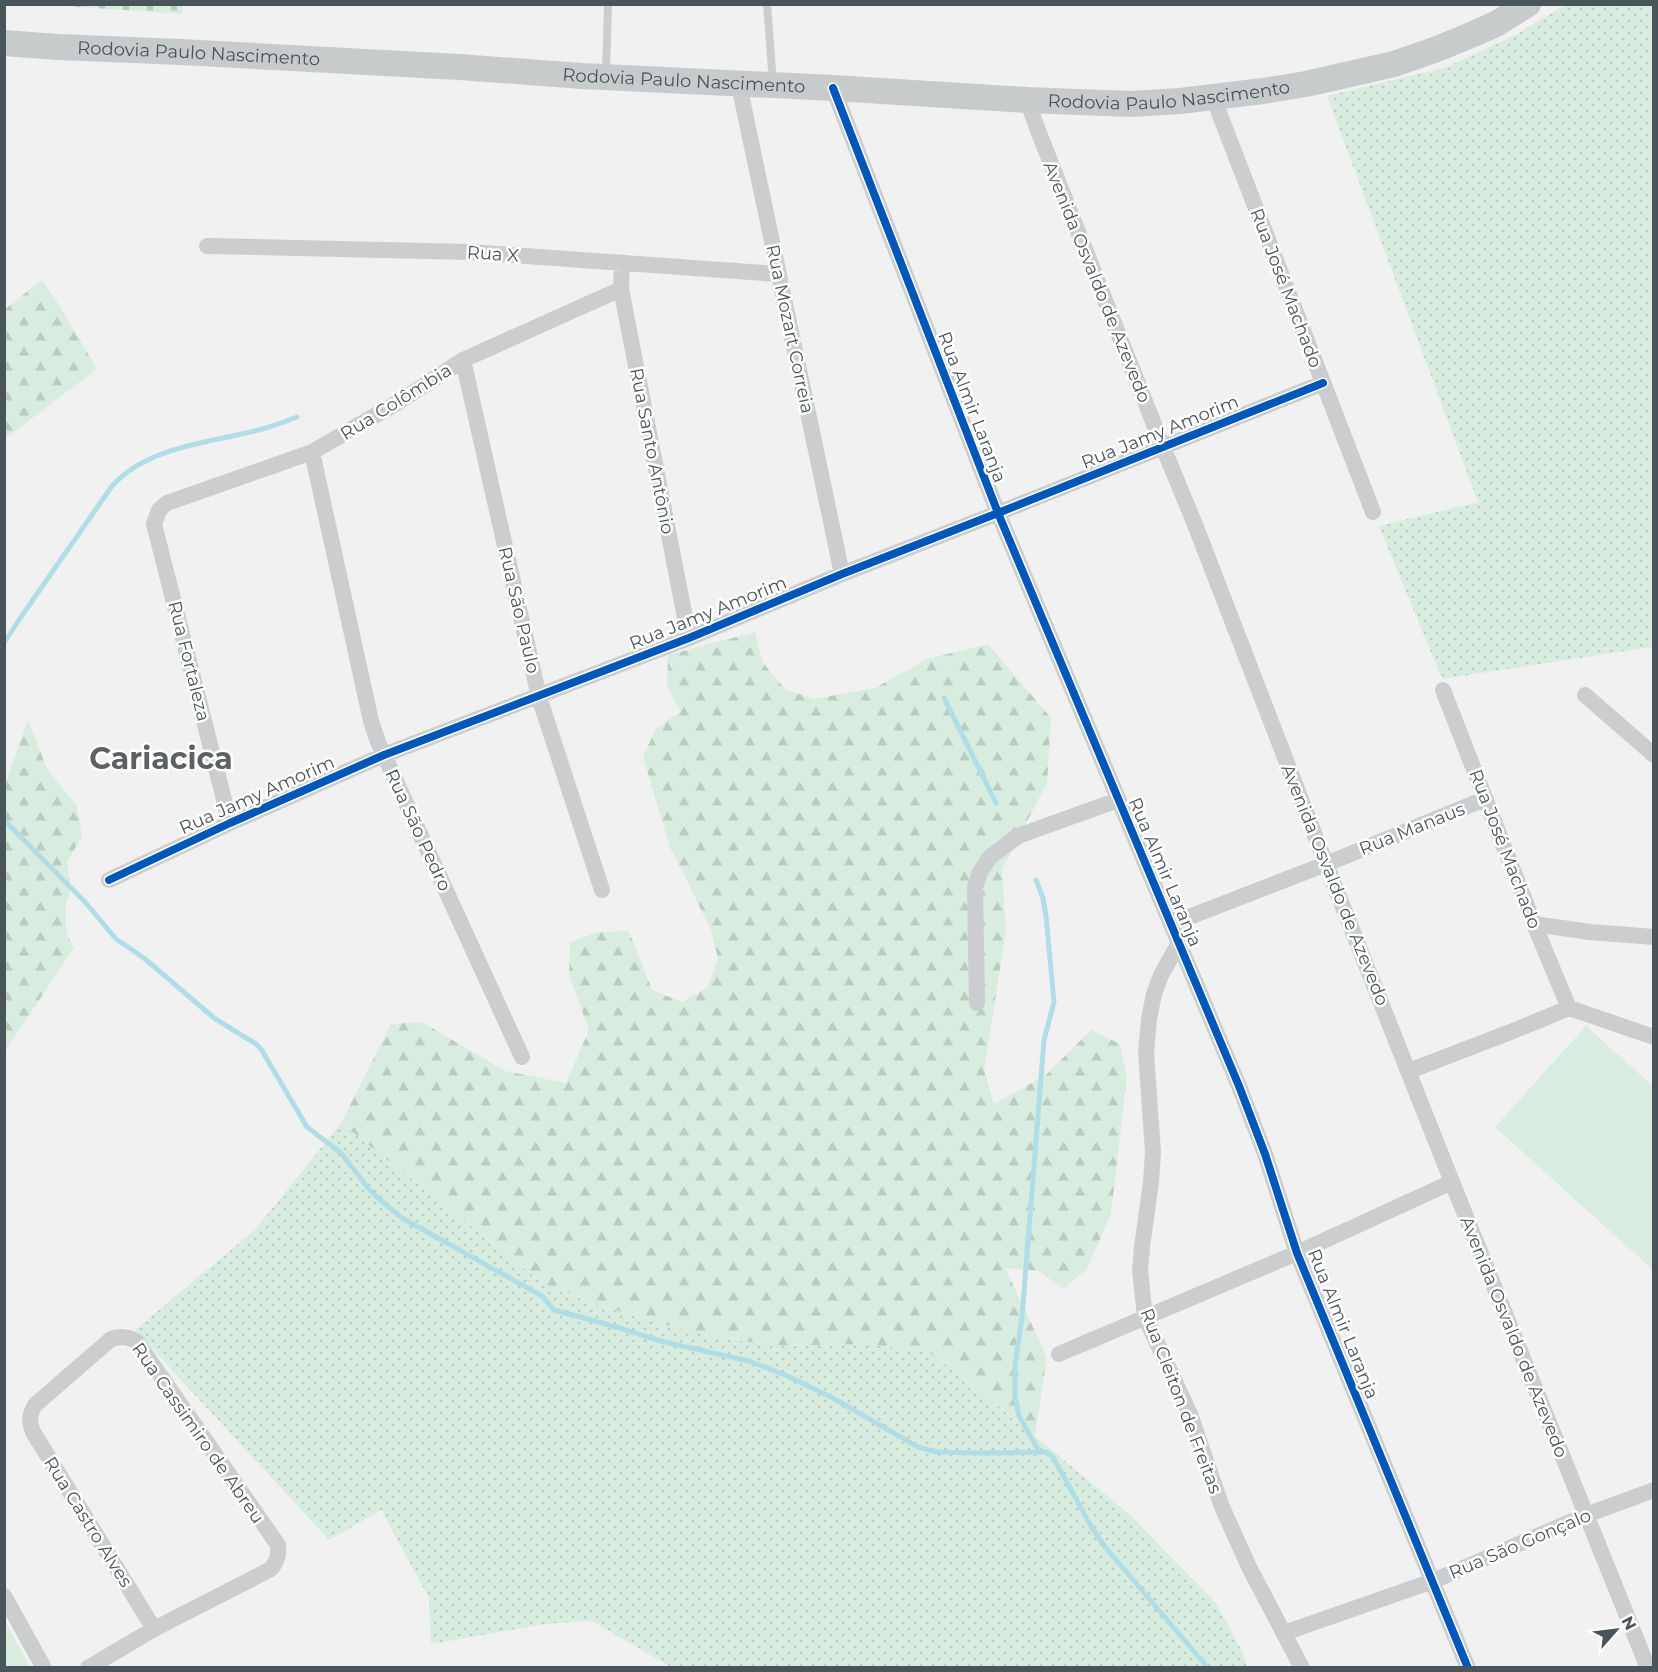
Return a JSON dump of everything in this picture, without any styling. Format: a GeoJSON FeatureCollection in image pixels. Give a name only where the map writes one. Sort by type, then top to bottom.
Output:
{"type":"FeatureCollection","features":[{"type":"Feature","properties":{"kind":"main road","name":"Rodovia Paulo Nascimento"},"geometry":{"type":"LineString","coordinates":[[4,43],[459,67],[739,85],[1131,104],[1213,97],[1306,84],[1394,64],[1496,24],[1528,4]]}},
{"type":"Feature","properties":{"kind":"street","name":"Rua Mozart Correia"},"geometry":{"type":"LineString","coordinates":[[739,85],[842,574]]}},
{"type":"Feature","properties":{"kind":"street","name":"Rua Almir Laranja"},"geometry":{"type":"LineString","coordinates":[[833,88],[998,513],[1239,1086],[1297,1253],[1468,1668]]}},
{"type":"Feature","properties":{"kind":"street","name":"Rua José Machado"},"geometry":{"type":"LineString","coordinates":[[1213,97],[1373,512]]}},
{"type":"Feature","properties":{"kind":"street","name":"Avenida Osvaldo de Azevedo"},"geometry":{"type":"LineString","coordinates":[[1027,100],[1326,864],[1648,1668]]}},
{"type":"Feature","properties":{"kind":"street","name":"Rua X"},"geometry":{"type":"LineString","coordinates":[[207,246],[470,252],[778,274]]}},
{"type":"Feature","properties":{"kind":"street","name":"Rua Santo Antônio"},"geometry":{"type":"LineString","coordinates":[[622,263],[621,290],[689,638]]}},
{"type":"Feature","properties":{"kind":"street","name":"Rua Colômbia"},"geometry":{"type":"LineString","coordinates":[[167,504],[312,452],[397,403],[464,360],[621,290]]}},
{"type":"Feature","properties":{"kind":"street","name":"Rua São Paulo"},"geometry":{"type":"LineString","coordinates":[[464,360],[539,697],[602,890]]}},
{"type":"Feature","properties":{"kind":"street","name":"Rua Jamy Amorim"},"geometry":{"type":"LineString","coordinates":[[109,880],[230,823],[384,755],[689,638],[842,574],[1323,383]]}},
{"type":"Feature","properties":{"kind":"street","name":"Rua São Pedro"},"geometry":{"type":"LineString","coordinates":[[312,452],[371,721],[384,755],[522,1057]]}},
{"type":"Feature","properties":{"kind":"street","name":"Rua Fortaleza"},"geometry":{"type":"LineString","coordinates":[[167,504],[159,510],[154,524],[230,823]]}},
{"type":"Feature","properties":{"kind":"street","name":"Rua José Machado"},"geometry":{"type":"LineString","coordinates":[[1443,690],[1569,1008]]}},
{"type":"Feature","properties":{"kind":"street"},"geometry":{"type":"LineString","coordinates":[[1585,695],[1653,755]]}},
{"type":"Feature","properties":{"kind":"street","name":"Rua Manaus"},"geometry":{"type":"LineString","coordinates":[[1171,924],[1485,799]]}},
{"type":"Feature","properties":{"kind":"street"},"geometry":{"type":"LineString","coordinates":[[977,1003],[975,887],[980,872],[990,857],[1018,836],[1118,800]]}},
{"type":"Feature","properties":{"kind":"street"},"geometry":{"type":"LineString","coordinates":[[1534,924],[1653,938]]}},
{"type":"Feature","properties":{"kind":"street","name":"Rua Cleiton de Freitas"},"geometry":{"type":"LineString","coordinates":[[1179,942],[1161,975],[1154,994],[1146,1053],[1153,1152],[1140,1270],[1145,1317],[1190,1414],[1222,1508],[1249,1567],[1302,1668]]}},
{"type":"Feature","properties":{"kind":"street"},"geometry":{"type":"LineString","coordinates":[[1409,1071],[1569,1008],[1653,1037]]}},
{"type":"Feature","properties":{"kind":"street"},"geometry":{"type":"LineString","coordinates":[[1059,1354],[1297,1253],[1452,1182]]}},
{"type":"Feature","properties":{"kind":"street","name":"Rua Cassimiro de Abreu"},"geometry":{"type":"LineString","coordinates":[[111,1339],[119,1336],[130,1337],[136,1342],[278,1545],[277,1562],[271,1569],[154,1629]]}},
{"type":"Feature","properties":{"kind":"street","name":"Rua Castro Alves"},"geometry":{"type":"LineString","coordinates":[[111,1339],[35,1405],[30,1412],[29,1421],[33,1432],[154,1629]]}},
{"type":"Feature","properties":{"kind":"street","name":"Rua São Gonçalo"},"geometry":{"type":"LineString","coordinates":[[1284,1633],[1433,1581],[1586,1515],[1653,1490]]}},
{"type":"Feature","properties":{"kind":"street"},"geometry":{"type":"LineString","coordinates":[[4,1596],[44,1668]]}},
{"type":"Feature","properties":{"kind":"street"},"geometry":{"type":"LineString","coordinates":[[88,1668],[154,1629]]}},
{"type":"Feature","properties":{"kind":"lane"},"geometry":{"type":"LineString","coordinates":[[606,77],[608,4]]}},
{"type":"Feature","properties":{"kind":"lane"},"geometry":{"type":"LineString","coordinates":[[767,4],[774,86]]}},
{"type":"Feature","properties":{"kind":"green space"},"geometry":{"type":"Polygon","coordinates":[[[49,5],[183,5],[182,14],[49,5]]]}},
{"type":"Feature","properties":{"kind":"green space"},"geometry":{"type":"Polygon","coordinates":[[[1565,5],[1653,5],[1654,643],[1652,647],[1442,679],[1379,526],[1478,502],[1327,96],[1447,67],[1517,34],[1565,5]]]}},
{"type":"Feature","properties":{"kind":"green space"},"geometry":{"type":"Polygon","coordinates":[[[42,280],[97,369],[6,438],[4,435],[5,309],[42,280]]]}},
{"type":"Feature","properties":{"kind":"green space"},"geometry":{"type":"Polygon","coordinates":[[[755,632],[763,663],[785,689],[814,699],[875,688],[927,659],[988,644],[1051,718],[1047,783],[1002,869],[1006,931],[984,1070],[994,1104],[1046,1075],[1091,1030],[1120,1044],[1127,1077],[1111,1213],[1087,1269],[1063,1289],[1039,1271],[1005,1268],[1047,1357],[1035,1436],[930,1353],[871,1344],[773,1346],[691,1332],[594,1304],[543,1283],[341,1123],[391,1024],[422,1022],[505,1071],[566,1083],[589,1030],[569,975],[570,942],[598,932],[629,931],[652,990],[682,1002],[708,987],[718,958],[710,928],[669,844],[643,757],[656,728],[681,712],[667,685],[668,655],[755,632]]]}},
{"type":"Feature","properties":{"kind":"green space"},"geometry":{"type":"Polygon","coordinates":[[[28,720],[47,769],[77,806],[82,836],[67,862],[71,889],[66,903],[66,925],[74,948],[5,1051],[5,784],[28,720]]]}},
{"type":"Feature","properties":{"kind":"green space"},"geometry":{"type":"Polygon","coordinates":[[[1586,1026],[1653,1086],[1653,1270],[1495,1127],[1586,1026]]]}},
{"type":"Feature","properties":{"kind":"green space"},"geometry":{"type":"Polygon","coordinates":[[[341,1123],[543,1283],[594,1304],[691,1332],[773,1346],[871,1344],[930,1353],[984,1394],[1130,1515],[1215,1602],[1243,1653],[1247,1667],[671,1667],[592,1621],[545,1624],[431,1644],[429,1598],[381,1510],[329,1540],[135,1330],[255,1230],[341,1123]]]}},
{"type":"Feature","properties":{"kind":"green space"},"geometry":{"type":"Polygon","coordinates":[[[5,1621],[30,1667],[5,1667],[5,1621]]]}},
{"type":"Feature","properties":{"kind":"waterway"},"geometry":{"type":"LineString","coordinates":[[4,643],[112,486],[127,472],[144,462],[182,447],[243,434],[297,417]]}},
{"type":"Feature","properties":{"kind":"waterway"},"geometry":{"type":"LineString","coordinates":[[944,698],[996,803]]}},
{"type":"Feature","properties":{"kind":"waterway"},"geometry":{"type":"LineString","coordinates":[[4,820],[86,903],[116,939],[144,958],[214,1018],[256,1044],[307,1127],[341,1153],[368,1188],[402,1218],[542,1296],[554,1310],[664,1342],[749,1361],[831,1397],[918,1447],[937,1452],[1046,1452],[1053,1457],[1092,1528],[1106,1548],[1208,1668]]}},
{"type":"Feature","properties":{"kind":"waterway"},"geometry":{"type":"LineString","coordinates":[[1036,880],[1043,898],[1046,916],[1054,1002],[1044,1040],[1022,1317],[1015,1366],[1015,1396],[1019,1416],[1039,1451]]}},
{"type":"Feature","properties":{"kind":"cycle path"},"geometry":{"type":"LineString","coordinates":[[833,88],[998,513],[1239,1086],[1265,1154],[1297,1253],[1468,1668]]}},
{"type":"Feature","properties":{"kind":"cycle path"},"geometry":{"type":"LineString","coordinates":[[109,880],[230,823],[384,755],[689,638],[842,574],[1323,383]]}},
{"type":"Feature","properties":{"kind":"district","name":"Cariacica"},"geometry":{"type":"Point","coordinates":[161,758]}}]}
